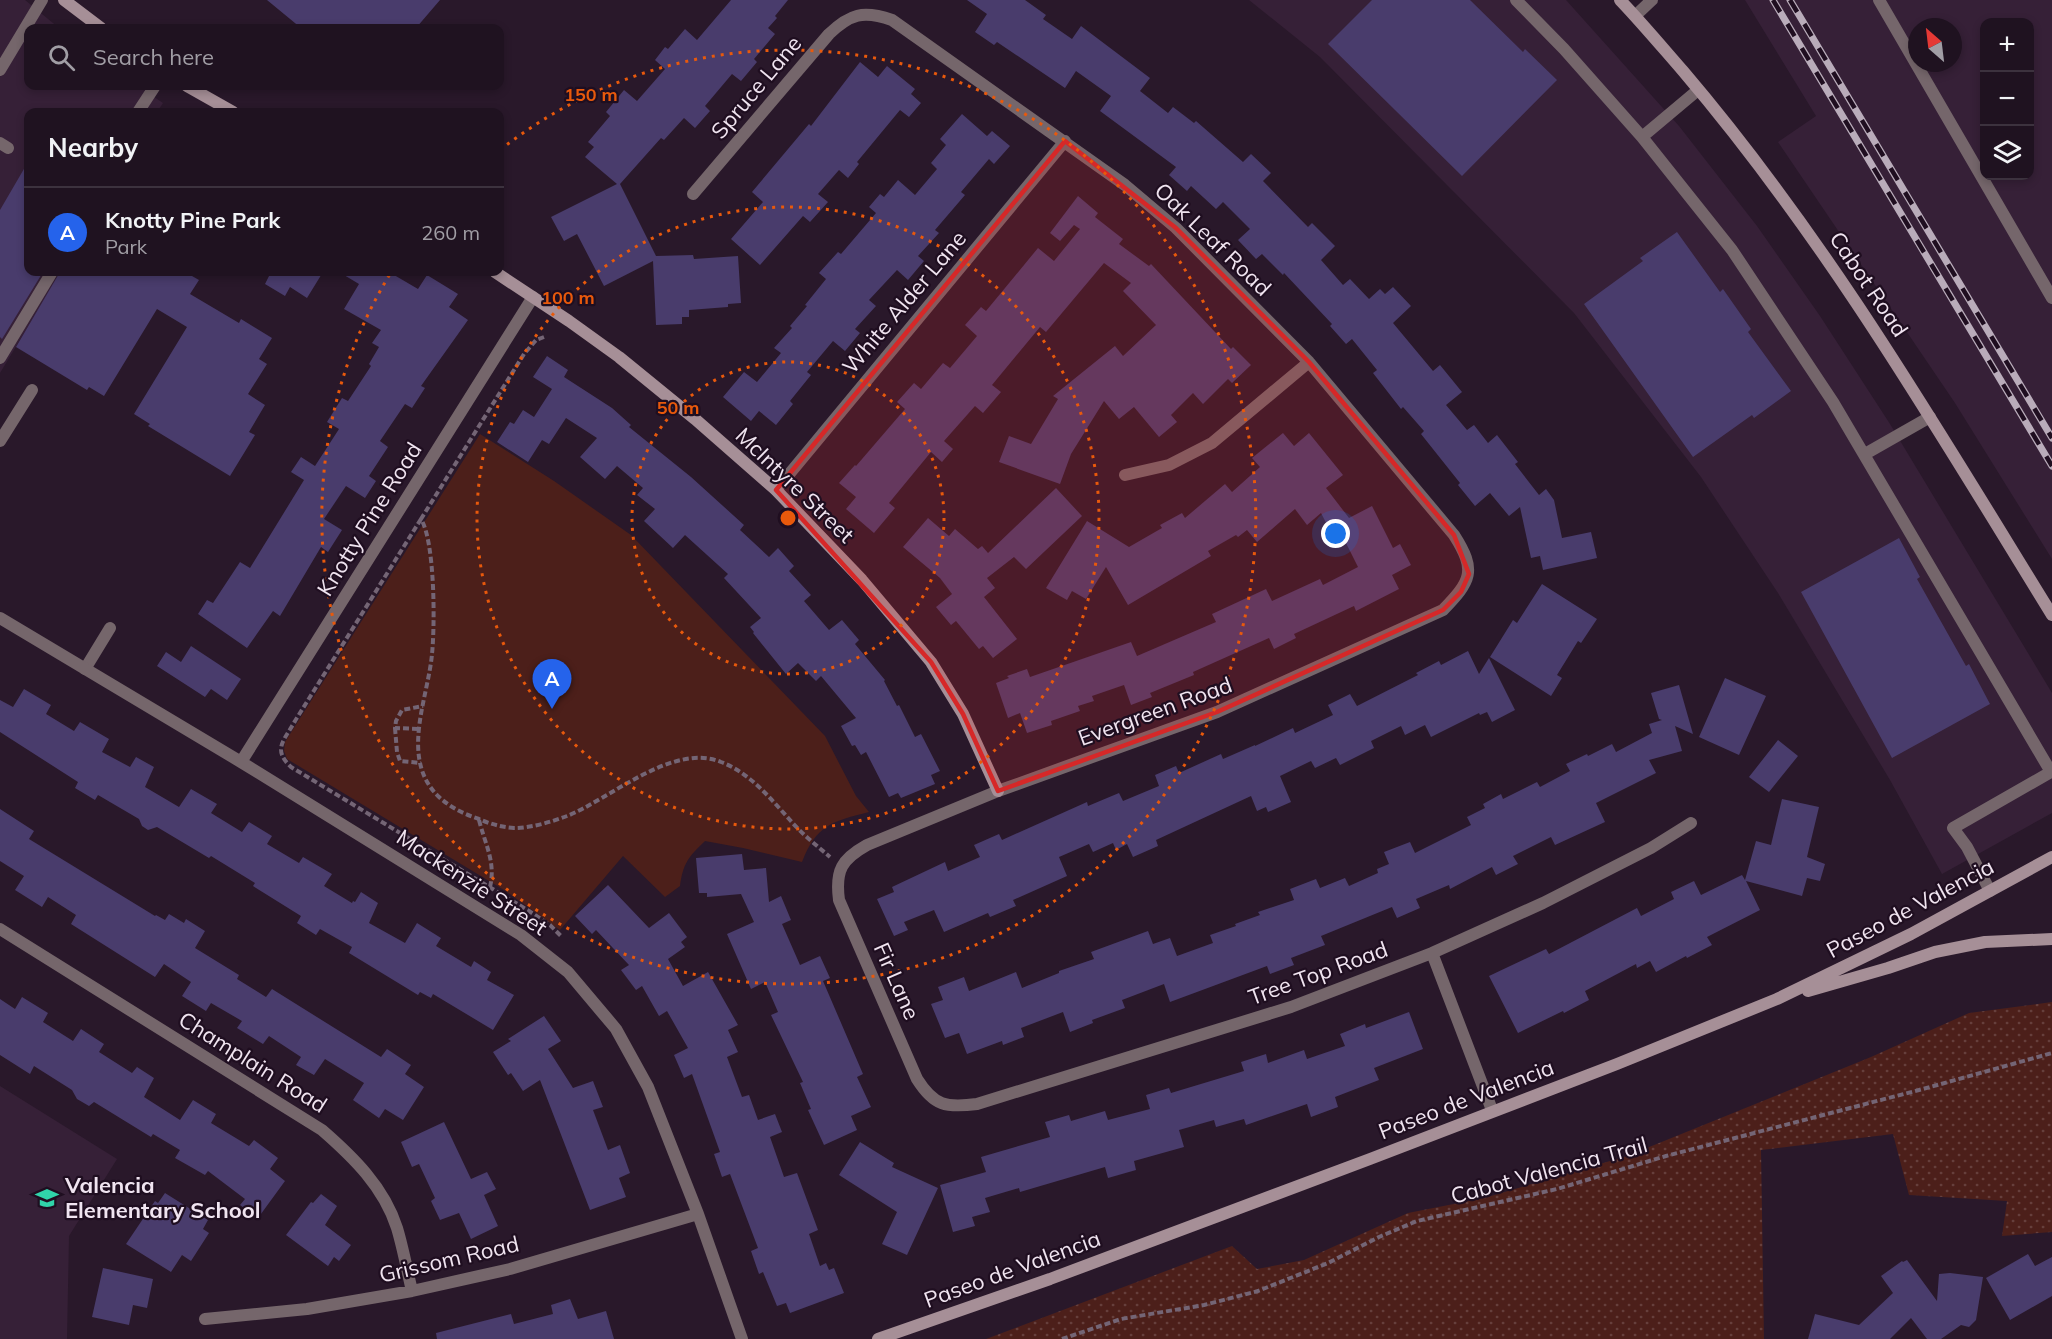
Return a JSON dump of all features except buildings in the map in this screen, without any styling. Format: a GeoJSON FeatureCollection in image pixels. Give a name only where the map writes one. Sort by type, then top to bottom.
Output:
{"type":"FeatureCollection","features":[{"type":"Feature","properties":{"kind":"main road"},"geometry":{"type":"LineString","coordinates":[[64,0],[96,24]]}},
{"type":"Feature","properties":{"kind":"main road","name":"Cabot Road"},"geometry":{"type":"LineString","coordinates":[[1620,0],[1751,155],[1836,270],[1882,340],[2052,615]]}},
{"type":"Feature","properties":{"kind":"main road"},"geometry":{"type":"LineString","coordinates":[[194,90],[226,108]]}},
{"type":"Feature","properties":{"kind":"main road","name":"McIntyre Street"},"geometry":{"type":"LineString","coordinates":[[501,276],[619,357],[776,490],[862,580],[931,662],[963,714],[998,791]]}},
{"type":"Feature","properties":{"kind":"main road","name":"Paseo de Valencia"},"geometry":{"type":"LineString","coordinates":[[878,1339],[1050,1279],[1370,1159],[1778,999],[1911,934],[2052,857]]}},
{"type":"Feature","properties":{"kind":"main road"},"geometry":{"type":"LineString","coordinates":[[1778,999],[1888,968],[1935,952],[1985,942],[2052,939]]}},
{"type":"Feature","properties":{"kind":"street"},"geometry":{"type":"LineString","coordinates":[[28,24],[42,0]]}},
{"type":"Feature","properties":{"kind":"street"},"geometry":{"type":"LineString","coordinates":[[1516,0],[1564,48],[1642,137],[1732,250],[1784,326],[1865,454],[2051,772],[1953,828],[1967,847],[1990,891]]}},
{"type":"Feature","properties":{"kind":"street"},"geometry":{"type":"LineString","coordinates":[[1635,15],[1652,0]]}},
{"type":"Feature","properties":{"kind":"street"},"geometry":{"type":"LineString","coordinates":[[1879,0],[2052,298]]}},
{"type":"Feature","properties":{"kind":"street","name":"Oak Leaf Road"},"geometry":{"type":"LineString","coordinates":[[858,14],[877,15],[892,20],[1065,141],[1125,185],[1176,228],[1309,362],[1454,535],[1464,552],[1469,574]]}},
{"type":"Feature","properties":{"kind":"street","name":"Spruce Lane"},"geometry":{"type":"LineString","coordinates":[[693,194],[829,34],[842,22],[858,14]]}},
{"type":"Feature","properties":{"kind":"street"},"geometry":{"type":"LineString","coordinates":[[0,70],[24,30]]}},
{"type":"Feature","properties":{"kind":"street"},"geometry":{"type":"LineString","coordinates":[[141,108],[152,90]]}},
{"type":"Feature","properties":{"kind":"street"},"geometry":{"type":"LineString","coordinates":[[1642,137],[1698,90]]}},
{"type":"Feature","properties":{"kind":"street","name":"White Alder Lane"},"geometry":{"type":"LineString","coordinates":[[776,490],[1065,141]]}},
{"type":"Feature","properties":{"kind":"street"},"geometry":{"type":"LineString","coordinates":[[0,358],[50,276]]}},
{"type":"Feature","properties":{"kind":"street","name":"Knotty Pine Road"},"geometry":{"type":"LineString","coordinates":[[241,762],[533,297]]}},
{"type":"Feature","properties":{"kind":"street"},"geometry":{"type":"LineString","coordinates":[[1125,475],[1169,465],[1212,443],[1309,362]]}},
{"type":"Feature","properties":{"kind":"street"},"geometry":{"type":"LineString","coordinates":[[0,441],[32,390]]}},
{"type":"Feature","properties":{"kind":"street"},"geometry":{"type":"LineString","coordinates":[[1865,454],[1930,417]]}},
{"type":"Feature","properties":{"kind":"street","name":"Evergreen Road"},"geometry":{"type":"LineString","coordinates":[[841,867],[851,854],[867,845],[998,791],[1217,712],[1433,615],[1443,610],[1461,592],[1469,574]]}},
{"type":"Feature","properties":{"kind":"street","name":"Mackenzie Street"},"geometry":{"type":"LineString","coordinates":[[0,618],[241,762],[521,934],[568,972],[615,1029],[648,1087],[698,1214],[742,1339]]}},
{"type":"Feature","properties":{"kind":"street"},"geometry":{"type":"LineString","coordinates":[[85,669],[110,628]]}},
{"type":"Feature","properties":{"kind":"street","name":"Tree Top Road"},"geometry":{"type":"LineString","coordinates":[[939,1103],[957,1107],[977,1104],[1292,1007],[1432,953],[1562,893],[1651,848],[1691,822]]}},
{"type":"Feature","properties":{"kind":"street","name":"Fir Lane"},"geometry":{"type":"LineString","coordinates":[[841,867],[837,883],[839,900],[917,1079],[927,1094],[939,1103]]}},
{"type":"Feature","properties":{"kind":"street","name":"Champlain Road"},"geometry":{"type":"LineString","coordinates":[[0,929],[322,1130],[354,1158],[379,1189],[396,1226],[412,1291]]}},
{"type":"Feature","properties":{"kind":"street"},"geometry":{"type":"LineString","coordinates":[[1432,953],[1492,1110]]}},
{"type":"Feature","properties":{"kind":"street","name":"Grissom Road"},"geometry":{"type":"LineString","coordinates":[[204,1319],[307,1309],[412,1291],[510,1269],[698,1214]]}},
{"type":"Feature","properties":{"kind":"path"},"geometry":{"type":"LineString","coordinates":[[544,336],[536,340],[524,354],[295,721],[280,749],[281,757],[291,767],[490,887],[550,925],[561,936]]}},
{"type":"Feature","properties":{"kind":"path"},"geometry":{"type":"LineString","coordinates":[[422,519],[427,528],[430,550],[434,624],[432,655],[418,729],[421,763],[427,782],[438,796],[452,807],[494,825],[514,828],[539,825],[568,815],[659,767],[682,760],[706,757],[722,762],[760,787],[790,820],[841,867]]}},
{"type":"Feature","properties":{"kind":"path"},"geometry":{"type":"LineString","coordinates":[[421,763],[400,761],[395,728],[402,710],[423,706]]}},
{"type":"Feature","properties":{"kind":"path"},"geometry":{"type":"LineString","coordinates":[[395,728],[418,729]]}},
{"type":"Feature","properties":{"kind":"path"},"geometry":{"type":"LineString","coordinates":[[479,820],[490,849],[492,877],[490,887]]}},
{"type":"Feature","properties":{"kind":"path","name":"Cabot Valencia Trail"},"geometry":{"type":"LineString","coordinates":[[1062,1339],[1121,1319],[1204,1305],[1258,1291],[1328,1263],[1417,1221],[1557,1188],[1666,1156],[2052,1053]]}},
{"type":"Feature","properties":{"kind":"highlighted area"},"geometry":{"type":"Polygon","coordinates":[[[1065,141],[1176,228],[1309,362],[1454,535],[1469,574],[1461,592],[1443,610],[1217,712],[998,791],[963,714],[931,662],[776,490],[1065,141]]]}},
{"type":"Feature","properties":{"kind":"shaded area"},"geometry":{"type":"Polygon","coordinates":[[[0,0],[25,0],[54,24],[24,24],[24,90],[144,90],[163,103],[160,108],[24,108],[24,276],[59,276],[0,373],[0,0]]]}},
{"type":"Feature","properties":{"kind":"shaded area"},"geometry":{"type":"Polygon","coordinates":[[[1249,0],[1566,0],[1679,126],[1757,226],[1820,316],[1890,424],[2052,693],[2052,813],[1942,874],[1890,780],[1778,593],[1701,477],[1574,313],[1320,57],[1249,0]]]}},
{"type":"Feature","properties":{"kind":"shaded area"},"geometry":{"type":"Polygon","coordinates":[[[1745,0],[2052,0],[2052,559],[1955,403],[1778,142],[1816,116],[1745,0]]]}},
{"type":"Feature","properties":{"kind":"shaded area"},"geometry":{"type":"Polygon","coordinates":[[[480,434],[554,481],[631,535],[825,736],[856,796],[869,812],[845,818],[827,826],[813,840],[802,862],[705,841],[687,861],[680,886],[665,897],[623,856],[560,930],[504,890],[287,759],[284,751],[285,742],[480,434]]]}},
{"type":"Feature","properties":{"kind":"shaded area"},"geometry":{"type":"Polygon","coordinates":[[[2052,1002],[2052,1232],[2002,1236],[2007,1201],[1909,1195],[1893,1134],[1761,1150],[1764,1339],[986,1339],[1232,1246],[1257,1269],[1304,1260],[1408,1213],[1484,1198],[1627,1156],[1871,1057],[1969,1013],[2052,1002]]]}},
{"type":"Feature","properties":{"kind":"shaded area","name":"Valencia Elementary School"},"geometry":{"type":"Polygon","coordinates":[[[0,1086],[117,1159],[69,1236],[67,1339],[0,1339],[0,1086]]]}},
{"type":"Feature","properties":{"kind":"railway"},"geometry":{"type":"LineString","coordinates":[[1773,0],[2052,466]]}},
{"type":"Feature","properties":{"kind":"railway"},"geometry":{"type":"LineString","coordinates":[[1790,0],[2052,438]]}},
{"type":"Feature","properties":{"kind":"place","name":"Knotty Pine Park"},"geometry":{"type":"Point","coordinates":[552,709]}},
{"type":"Feature","properties":{"kind":"place","name":"Valencia Elementary School"},"geometry":{"type":"Point","coordinates":[47,1198]}}]}
